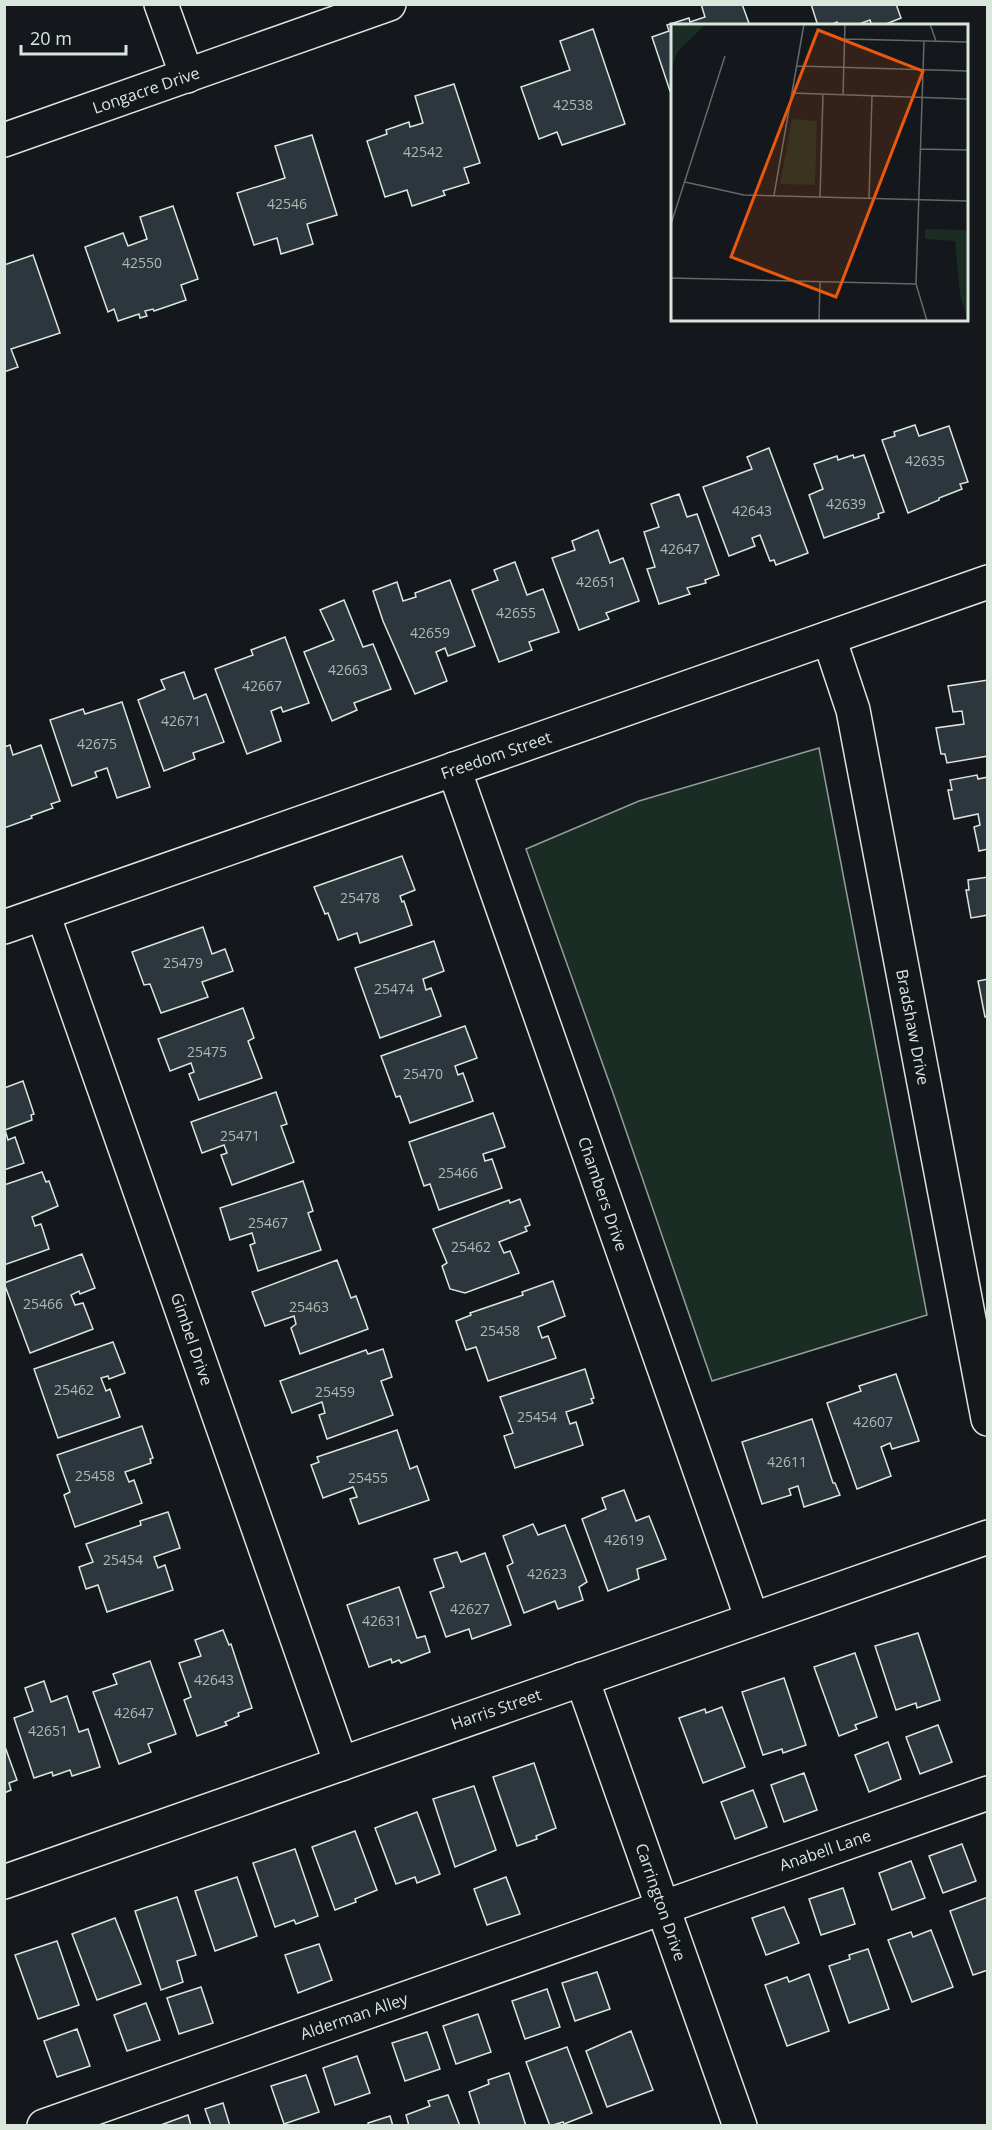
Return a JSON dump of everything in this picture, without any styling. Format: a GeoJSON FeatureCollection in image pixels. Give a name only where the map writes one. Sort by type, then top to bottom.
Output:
{"type":"FeatureCollection","features":[{"type":"Feature","properties":{"kind":"street"},"geometry":{"type":"LineString","coordinates":[[161,4],[187,76]]}},
{"type":"Feature","properties":{"kind":"street","name":"Longacre Drive"},"geometry":{"type":"LineString","coordinates":[[4,140],[389,4]]}},
{"type":"Feature","properties":{"kind":"street","name":"Freedom Street"},"geometry":{"type":"LineString","coordinates":[[4,927],[987,582]]}},
{"type":"Feature","properties":{"kind":"street","name":"Bradshaw Drive"},"geometry":{"type":"LineString","coordinates":[[829,638],[853,710],[987,1419]]}},
{"type":"Feature","properties":{"kind":"street","name":"Chambers Drive"},"geometry":{"type":"LineString","coordinates":[[454,770],[752,1619]]}},
{"type":"Feature","properties":{"kind":"street","name":"Gimbel Drive"},"geometry":{"type":"LineString","coordinates":[[43,914],[341,1764]]}},
{"type":"Feature","properties":{"kind":"street","name":"Harris Street"},"geometry":{"type":"LineString","coordinates":[[4,1882],[987,1537]]}},
{"type":"Feature","properties":{"kind":"street","name":"Carrington Drive"},"geometry":{"type":"LineString","coordinates":[[582,1679],[740,2126]]}},
{"type":"Feature","properties":{"kind":"street","name":"Anabell Lane"},"geometry":{"type":"LineString","coordinates":[[663,1907],[987,1793]]}},
{"type":"Feature","properties":{"kind":"street","name":"Alderman Alley"},"geometry":{"type":"LineString","coordinates":[[44,2126],[663,1907]]}},
{"type":"Feature","properties":{"kind":"green space"},"geometry":{"type":"Polygon","coordinates":[[[819,748],[927,1315],[712,1381],[526,849],[639,801],[819,748]]]}},
{"type":"Feature","properties":{"kind":"building"},"geometry":{"type":"Polygon","coordinates":[[[701,4],[742,4],[749,24],[671,24],[670,91],[652,37],[669,31],[667,25],[689,18],[690,22],[705,17],[701,4]]]}},
{"type":"Feature","properties":{"kind":"building"},"geometry":{"type":"Polygon","coordinates":[[[811,4],[896,4],[901,18],[886,24],[871,24],[870,20],[859,24],[838,24],[837,22],[817,24],[811,4]]]}},
{"type":"Feature","properties":{"kind":"building"},"geometry":{"type":"Polygon","coordinates":[[[593,29],[625,124],[562,145],[557,132],[539,139],[521,87],[570,70],[560,41],[593,29]]]}},
{"type":"Feature","properties":{"kind":"building"},"geometry":{"type":"Polygon","coordinates":[[[454,84],[480,163],[464,168],[469,183],[443,191],[445,195],[412,206],[407,190],[385,197],[367,141],[387,134],[386,130],[409,122],[410,127],[423,123],[415,96],[454,84]]]}},
{"type":"Feature","properties":{"kind":"building"},"geometry":{"type":"Polygon","coordinates":[[[312,135],[337,215],[307,224],[313,244],[281,254],[277,238],[254,245],[237,193],[285,178],[275,146],[312,135]]]}},
{"type":"Feature","properties":{"kind":"building"},"geometry":{"type":"Polygon","coordinates":[[[173,206],[198,279],[181,285],[186,300],[154,311],[153,309],[145,311],[147,316],[140,318],[139,314],[118,321],[114,309],[108,312],[85,247],[123,233],[128,246],[147,239],[140,217],[173,206]]]}},
{"type":"Feature","properties":{"kind":"building"},"geometry":{"type":"Polygon","coordinates":[[[33,255],[60,333],[11,349],[18,367],[4,372],[4,265],[33,255]]]}},
{"type":"Feature","properties":{"kind":"building"},"geometry":{"type":"Polygon","coordinates":[[[915,425],[919,436],[949,426],[968,482],[960,484],[962,489],[908,513],[882,440],[895,436],[894,432],[915,425]]]}},
{"type":"Feature","properties":{"kind":"building"},"geometry":{"type":"Polygon","coordinates":[[[769,448],[808,553],[776,565],[774,560],[770,561],[760,535],[752,538],[755,546],[729,556],[703,487],[752,469],[747,457],[769,448]]]}},
{"type":"Feature","properties":{"kind":"building"},"geometry":{"type":"Polygon","coordinates":[[[853,455],[854,458],[864,455],[884,512],[878,514],[879,518],[824,538],[809,495],[823,489],[814,464],[837,456],[838,460],[853,455]]]}},
{"type":"Feature","properties":{"kind":"building"},"geometry":{"type":"Polygon","coordinates":[[[679,494],[687,517],[697,514],[719,575],[705,580],[706,583],[687,588],[690,594],[659,604],[647,569],[655,567],[644,532],[659,527],[651,504],[679,494]]]}},
{"type":"Feature","properties":{"kind":"building"},"geometry":{"type":"Polygon","coordinates":[[[598,530],[610,563],[623,558],[639,601],[606,613],[609,619],[579,630],[552,558],[575,550],[572,541],[598,530]]]}},
{"type":"Feature","properties":{"kind":"building"},"geometry":{"type":"Polygon","coordinates":[[[515,562],[527,595],[543,589],[559,632],[529,642],[532,650],[499,662],[472,590],[498,580],[494,570],[515,562]]]}},
{"type":"Feature","properties":{"kind":"building"},"geometry":{"type":"Polygon","coordinates":[[[450,580],[475,646],[448,656],[445,648],[436,652],[447,681],[415,694],[383,621],[373,591],[397,582],[403,601],[416,597],[415,593],[450,580]]]}},
{"type":"Feature","properties":{"kind":"building"},"geometry":{"type":"Polygon","coordinates":[[[344,600],[363,647],[373,644],[391,689],[354,703],[357,710],[332,721],[304,652],[334,640],[320,610],[344,600]]]}},
{"type":"Feature","properties":{"kind":"building"},"geometry":{"type":"Polygon","coordinates":[[[285,637],[309,703],[283,712],[281,707],[271,711],[281,741],[247,754],[215,669],[253,655],[251,650],[285,637]]]}},
{"type":"Feature","properties":{"kind":"building"},"geometry":{"type":"Polygon","coordinates":[[[184,672],[194,699],[206,694],[224,742],[193,753],[195,759],[164,771],[138,700],[165,689],[161,680],[184,672]]]}},
{"type":"Feature","properties":{"kind":"building"},"geometry":{"type":"Polygon","coordinates":[[[988,680],[988,756],[947,763],[945,754],[941,754],[936,728],[964,724],[962,711],[953,712],[948,686],[988,680]]]}},
{"type":"Feature","properties":{"kind":"building"},"geometry":{"type":"Polygon","coordinates":[[[122,702],[150,787],[117,798],[107,768],[95,772],[97,777],[72,786],[50,720],[83,709],[85,714],[122,702]]]}},
{"type":"Feature","properties":{"kind":"building"},"geometry":{"type":"Polygon","coordinates":[[[10,745],[13,755],[41,745],[60,801],[51,804],[53,808],[4,828],[4,747],[10,745]]]}},
{"type":"Feature","properties":{"kind":"building"},"geometry":{"type":"Polygon","coordinates":[[[977,775],[978,779],[988,777],[988,849],[979,851],[974,827],[980,825],[978,814],[954,819],[948,790],[952,790],[950,780],[977,775]]]}},
{"type":"Feature","properties":{"kind":"building"},"geometry":{"type":"Polygon","coordinates":[[[402,856],[415,890],[400,896],[412,925],[360,943],[357,933],[338,940],[328,913],[325,914],[314,887],[402,856]]]}},
{"type":"Feature","properties":{"kind":"building"},"geometry":{"type":"Polygon","coordinates":[[[988,877],[988,915],[971,918],[966,890],[969,890],[968,880],[988,877]]]}},
{"type":"Feature","properties":{"kind":"building"},"geometry":{"type":"Polygon","coordinates":[[[203,927],[212,954],[225,949],[233,971],[202,982],[208,997],[161,1013],[150,984],[144,985],[132,952],[203,927]]]}},
{"type":"Feature","properties":{"kind":"building"},"geometry":{"type":"Polygon","coordinates":[[[434,941],[444,971],[423,979],[426,990],[431,988],[441,1016],[380,1038],[355,968],[434,941]]]}},
{"type":"Feature","properties":{"kind":"building"},"geometry":{"type":"Polygon","coordinates":[[[988,979],[988,1017],[985,1017],[978,981],[988,979]]]}},
{"type":"Feature","properties":{"kind":"building"},"geometry":{"type":"Polygon","coordinates":[[[243,1008],[254,1038],[248,1041],[262,1078],[199,1100],[189,1074],[194,1072],[191,1063],[170,1071],[158,1039],[243,1008]]]}},
{"type":"Feature","properties":{"kind":"building"},"geometry":{"type":"Polygon","coordinates":[[[465,1026],[477,1058],[455,1066],[458,1075],[463,1073],[473,1101],[410,1123],[400,1096],[396,1097],[381,1056],[465,1026]]]}},
{"type":"Feature","properties":{"kind":"building"},"geometry":{"type":"Polygon","coordinates":[[[23,1081],[34,1114],[31,1115],[32,1120],[5,1130],[8,1140],[15,1137],[24,1163],[4,1170],[4,1088],[23,1081]]]}},
{"type":"Feature","properties":{"kind":"building"},"geometry":{"type":"Polygon","coordinates":[[[276,1092],[287,1124],[281,1126],[294,1162],[232,1185],[221,1155],[227,1153],[224,1145],[202,1153],[191,1122],[276,1092]]]}},
{"type":"Feature","properties":{"kind":"building"},"geometry":{"type":"Polygon","coordinates":[[[493,1113],[505,1147],[483,1154],[485,1161],[492,1159],[502,1188],[439,1210],[430,1184],[424,1186],[409,1142],[493,1113]]]}},
{"type":"Feature","properties":{"kind":"building"},"geometry":{"type":"Polygon","coordinates":[[[42,1172],[46,1182],[49,1181],[58,1206],[32,1217],[35,1226],[41,1224],[49,1249],[4,1265],[4,1185],[42,1172]]]}},
{"type":"Feature","properties":{"kind":"building"},"geometry":{"type":"Polygon","coordinates":[[[303,1181],[313,1211],[308,1213],[321,1250],[258,1271],[250,1245],[255,1243],[252,1233],[230,1240],[220,1208],[303,1181]]]}},
{"type":"Feature","properties":{"kind":"building"},"geometry":{"type":"Polygon","coordinates":[[[520,1199],[530,1225],[525,1227],[527,1231],[499,1242],[504,1253],[510,1251],[519,1273],[465,1293],[450,1289],[442,1266],[447,1263],[433,1229],[509,1200],[510,1203],[520,1199]]]}},
{"type":"Feature","properties":{"kind":"building"},"geometry":{"type":"Polygon","coordinates":[[[82,1254],[95,1288],[71,1295],[75,1305],[83,1303],[93,1329],[30,1353],[4,1283],[82,1254]]]}},
{"type":"Feature","properties":{"kind":"building"},"geometry":{"type":"Polygon","coordinates":[[[337,1260],[351,1298],[356,1296],[368,1329],[300,1354],[291,1328],[296,1324],[294,1316],[265,1326],[252,1292],[337,1260]]]}},
{"type":"Feature","properties":{"kind":"building"},"geometry":{"type":"Polygon","coordinates":[[[553,1281],[565,1316],[538,1327],[542,1338],[548,1336],[556,1358],[488,1381],[476,1347],[466,1350],[456,1321],[471,1315],[470,1313],[523,1295],[522,1292],[553,1281]]]}},
{"type":"Feature","properties":{"kind":"building"},"geometry":{"type":"Polygon","coordinates":[[[113,1342],[125,1373],[109,1379],[108,1376],[101,1378],[106,1391],[110,1389],[120,1417],[58,1438],[34,1369],[113,1342]]]}},
{"type":"Feature","properties":{"kind":"building"},"geometry":{"type":"Polygon","coordinates":[[[383,1349],[392,1377],[381,1381],[393,1415],[327,1439],[319,1415],[325,1413],[322,1402],[292,1413],[280,1381],[366,1350],[368,1354],[383,1349]]]}},
{"type":"Feature","properties":{"kind":"building"},"geometry":{"type":"Polygon","coordinates":[[[585,1369],[594,1398],[591,1399],[593,1403],[566,1412],[570,1424],[576,1422],[583,1445],[515,1468],[504,1436],[513,1433],[500,1397],[585,1369]]]}},
{"type":"Feature","properties":{"kind":"building"},"geometry":{"type":"Polygon","coordinates":[[[896,1374],[919,1441],[892,1449],[890,1443],[881,1447],[891,1476],[857,1489],[827,1403],[861,1391],[859,1386],[896,1374]]]}},
{"type":"Feature","properties":{"kind":"building"},"geometry":{"type":"Polygon","coordinates":[[[812,1419],[833,1483],[840,1495],[804,1507],[798,1486],[789,1489],[791,1495],[762,1504],[742,1442],[812,1419]]]}},
{"type":"Feature","properties":{"kind":"building"},"geometry":{"type":"Polygon","coordinates":[[[142,1426],[153,1458],[150,1459],[151,1463],[125,1472],[129,1482],[134,1480],[142,1503],[75,1527],[64,1495],[70,1492],[57,1455],[142,1426]]]}},
{"type":"Feature","properties":{"kind":"building"},"geometry":{"type":"Polygon","coordinates":[[[397,1430],[410,1469],[417,1466],[429,1500],[359,1524],[350,1499],[357,1497],[353,1487],[323,1498],[311,1465],[319,1462],[317,1457],[397,1430]]]}},
{"type":"Feature","properties":{"kind":"building"},"geometry":{"type":"Polygon","coordinates":[[[624,1490],[636,1521],[649,1516],[666,1559],[637,1569],[639,1579],[608,1591],[582,1519],[606,1509],[602,1498],[624,1490]]]}},
{"type":"Feature","properties":{"kind":"building"},"geometry":{"type":"Polygon","coordinates":[[[168,1512],[180,1548],[154,1557],[158,1568],[165,1565],[173,1590],[107,1612],[98,1585],[86,1589],[79,1567],[93,1562],[86,1544],[141,1525],[140,1521],[168,1512]]]}},
{"type":"Feature","properties":{"kind":"building"},"geometry":{"type":"Polygon","coordinates":[[[533,1524],[538,1535],[565,1525],[587,1582],[579,1587],[583,1600],[558,1609],[555,1601],[524,1613],[507,1566],[513,1563],[503,1536],[533,1524]]]}},
{"type":"Feature","properties":{"kind":"building"},"geometry":{"type":"Polygon","coordinates":[[[457,1552],[461,1562],[485,1553],[511,1625],[472,1639],[469,1629],[446,1637],[430,1592],[444,1587],[434,1559],[457,1552]]]}},
{"type":"Feature","properties":{"kind":"building"},"geometry":{"type":"Polygon","coordinates":[[[399,1587],[417,1638],[425,1636],[430,1652],[401,1663],[399,1660],[392,1663],[391,1659],[369,1667],[347,1605],[399,1587]]]}},
{"type":"Feature","properties":{"kind":"building"},"geometry":{"type":"Polygon","coordinates":[[[223,1630],[229,1645],[231,1644],[252,1708],[238,1713],[239,1716],[225,1722],[227,1725],[197,1736],[184,1700],[191,1697],[179,1663],[201,1656],[195,1640],[223,1630]]]}},
{"type":"Feature","properties":{"kind":"building"},"geometry":{"type":"Polygon","coordinates":[[[918,1633],[940,1700],[917,1708],[916,1703],[896,1710],[875,1646],[918,1633]]]}},
{"type":"Feature","properties":{"kind":"building"},"geometry":{"type":"Polygon","coordinates":[[[855,1653],[877,1717],[855,1725],[857,1729],[839,1736],[814,1667],[855,1653]]]}},
{"type":"Feature","properties":{"kind":"building"},"geometry":{"type":"Polygon","coordinates":[[[150,1661],[176,1734],[148,1744],[151,1752],[119,1764],[93,1692],[117,1684],[113,1674],[150,1661]]]}},
{"type":"Feature","properties":{"kind":"building"},"geometry":{"type":"Polygon","coordinates":[[[784,1678],[806,1745],[783,1753],[782,1749],[763,1755],[742,1692],[784,1678]]]}},
{"type":"Feature","properties":{"kind":"building"},"geometry":{"type":"Polygon","coordinates":[[[44,1681],[51,1702],[67,1696],[79,1732],[88,1729],[100,1767],[72,1776],[70,1770],[53,1776],[52,1772],[34,1778],[14,1718],[33,1711],[25,1688],[44,1681]]]}},
{"type":"Feature","properties":{"kind":"building"},"geometry":{"type":"Polygon","coordinates":[[[722,1707],[745,1767],[703,1783],[679,1718],[705,1709],[706,1713],[722,1707]]]}},
{"type":"Feature","properties":{"kind":"building"},"geometry":{"type":"Polygon","coordinates":[[[938,1725],[952,1762],[920,1774],[906,1737],[938,1725]]]}},
{"type":"Feature","properties":{"kind":"building"},"geometry":{"type":"Polygon","coordinates":[[[888,1742],[901,1779],[869,1792],[855,1755],[888,1742]]]}},
{"type":"Feature","properties":{"kind":"building"},"geometry":{"type":"Polygon","coordinates":[[[4,1744],[17,1780],[9,1783],[11,1790],[4,1793],[4,1744]]]}},
{"type":"Feature","properties":{"kind":"building"},"geometry":{"type":"Polygon","coordinates":[[[534,1763],[556,1828],[536,1836],[537,1839],[517,1846],[493,1777],[534,1763]]]}},
{"type":"Feature","properties":{"kind":"building"},"geometry":{"type":"Polygon","coordinates":[[[804,1773],[817,1810],[784,1822],[771,1785],[804,1773]]]}},
{"type":"Feature","properties":{"kind":"building"},"geometry":{"type":"Polygon","coordinates":[[[474,1786],[496,1850],[455,1867],[433,1799],[474,1786]]]}},
{"type":"Feature","properties":{"kind":"building"},"geometry":{"type":"Polygon","coordinates":[[[753,1790],[767,1827],[735,1839],[721,1802],[753,1790]]]}},
{"type":"Feature","properties":{"kind":"building"},"geometry":{"type":"Polygon","coordinates":[[[417,1812],[440,1874],[417,1883],[415,1877],[396,1884],[375,1828],[417,1812]]]}},
{"type":"Feature","properties":{"kind":"building"},"geometry":{"type":"Polygon","coordinates":[[[355,1831],[377,1890],[355,1899],[356,1902],[335,1910],[312,1847],[355,1831]]]}},
{"type":"Feature","properties":{"kind":"building"},"geometry":{"type":"Polygon","coordinates":[[[962,1844],[976,1881],[943,1893],[929,1856],[962,1844]]]}},
{"type":"Feature","properties":{"kind":"building"},"geometry":{"type":"Polygon","coordinates":[[[295,1849],[318,1916],[296,1924],[294,1920],[275,1927],[253,1863],[295,1849]]]}},
{"type":"Feature","properties":{"kind":"building"},"geometry":{"type":"Polygon","coordinates":[[[911,1861],[925,1898],[892,1910],[879,1873],[911,1861]]]}},
{"type":"Feature","properties":{"kind":"building"},"geometry":{"type":"Polygon","coordinates":[[[237,1877],[257,1936],[215,1951],[195,1891],[237,1877]]]}},
{"type":"Feature","properties":{"kind":"building"},"geometry":{"type":"Polygon","coordinates":[[[506,1877],[520,1914],[487,1925],[474,1889],[506,1877]]]}},
{"type":"Feature","properties":{"kind":"building"},"geometry":{"type":"Polygon","coordinates":[[[843,1888],[855,1924],[821,1935],[809,1899],[843,1888]]]}},
{"type":"Feature","properties":{"kind":"building"},"geometry":{"type":"Polygon","coordinates":[[[177,1897],[196,1955],[177,1961],[183,1982],[161,1990],[135,1911],[177,1897]]]}},
{"type":"Feature","properties":{"kind":"building"},"geometry":{"type":"Polygon","coordinates":[[[988,1897],[988,1970],[973,1975],[950,1911],[988,1897]]]}},
{"type":"Feature","properties":{"kind":"building"},"geometry":{"type":"Polygon","coordinates":[[[784,1907],[799,1943],[766,1955],[752,1918],[784,1907]]]}},
{"type":"Feature","properties":{"kind":"building"},"geometry":{"type":"Polygon","coordinates":[[[115,1918],[141,1984],[97,2000],[72,1934],[115,1918]]]}},
{"type":"Feature","properties":{"kind":"building"},"geometry":{"type":"Polygon","coordinates":[[[931,1930],[953,1987],[912,2002],[888,1940],[911,1932],[913,1937],[931,1930]]]}},
{"type":"Feature","properties":{"kind":"building"},"geometry":{"type":"Polygon","coordinates":[[[57,1941],[79,2005],[38,2019],[15,1955],[57,1941]]]}},
{"type":"Feature","properties":{"kind":"building"},"geometry":{"type":"Polygon","coordinates":[[[319,1944],[332,1980],[298,1993],[285,1955],[319,1944]]]}},
{"type":"Feature","properties":{"kind":"building"},"geometry":{"type":"Polygon","coordinates":[[[868,1949],[889,2009],[849,2023],[829,1966],[850,1959],[849,1955],[868,1949]]]}},
{"type":"Feature","properties":{"kind":"building"},"geometry":{"type":"Polygon","coordinates":[[[597,1972],[610,2009],[575,2021],[562,1983],[597,1972]]]}},
{"type":"Feature","properties":{"kind":"building"},"geometry":{"type":"Polygon","coordinates":[[[809,1974],[829,2031],[787,2046],[765,1985],[787,1977],[789,1982],[809,1974]]]}},
{"type":"Feature","properties":{"kind":"building"},"geometry":{"type":"Polygon","coordinates":[[[201,1987],[213,2023],[179,2034],[167,1998],[201,1987]]]}},
{"type":"Feature","properties":{"kind":"building"},"geometry":{"type":"Polygon","coordinates":[[[547,1989],[560,2027],[525,2039],[512,2001],[547,1989]]]}},
{"type":"Feature","properties":{"kind":"building"},"geometry":{"type":"Polygon","coordinates":[[[146,2003],[160,2040],[127,2051],[114,2015],[146,2003]]]}},
{"type":"Feature","properties":{"kind":"building"},"geometry":{"type":"Polygon","coordinates":[[[478,2014],[491,2052],[456,2064],[443,2026],[478,2014]]]}},
{"type":"Feature","properties":{"kind":"building"},"geometry":{"type":"Polygon","coordinates":[[[77,2029],[90,2066],[57,2077],[44,2041],[77,2029]]]}},
{"type":"Feature","properties":{"kind":"building"},"geometry":{"type":"Polygon","coordinates":[[[631,2031],[653,2090],[607,2107],[586,2051],[631,2031]]]}},
{"type":"Feature","properties":{"kind":"building"},"geometry":{"type":"Polygon","coordinates":[[[427,2032],[440,2069],[405,2081],[392,2043],[427,2032]]]}},
{"type":"Feature","properties":{"kind":"building"},"geometry":{"type":"Polygon","coordinates":[[[567,2047],[592,2113],[564,2124],[563,2122],[550,2126],[526,2062],[567,2047]]]}},
{"type":"Feature","properties":{"kind":"building"},"geometry":{"type":"Polygon","coordinates":[[[357,2056],[370,2093],[335,2105],[323,2068],[357,2056]]]}},
{"type":"Feature","properties":{"kind":"building"},"geometry":{"type":"Polygon","coordinates":[[[509,2073],[526,2126],[480,2126],[469,2092],[489,2084],[488,2080],[509,2073]]]}},
{"type":"Feature","properties":{"kind":"building"},"geometry":{"type":"Polygon","coordinates":[[[306,2075],[319,2112],[284,2124],[271,2086],[306,2075]]]}},
{"type":"Feature","properties":{"kind":"building"},"geometry":{"type":"Polygon","coordinates":[[[448,2095],[460,2126],[409,2126],[406,2115],[430,2106],[428,2101],[448,2095]]]}},
{"type":"Feature","properties":{"kind":"building"},"geometry":{"type":"Polygon","coordinates":[[[223,2103],[230,2126],[211,2126],[205,2109],[223,2103]]]}},
{"type":"Feature","properties":{"kind":"building"},"geometry":{"type":"Polygon","coordinates":[[[188,2115],[191,2126],[158,2126],[188,2115]]]}},
{"type":"Feature","properties":{"kind":"building"},"geometry":{"type":"Polygon","coordinates":[[[390,2116],[393,2126],[369,2126],[368,2123],[390,2116]]]}}]}
